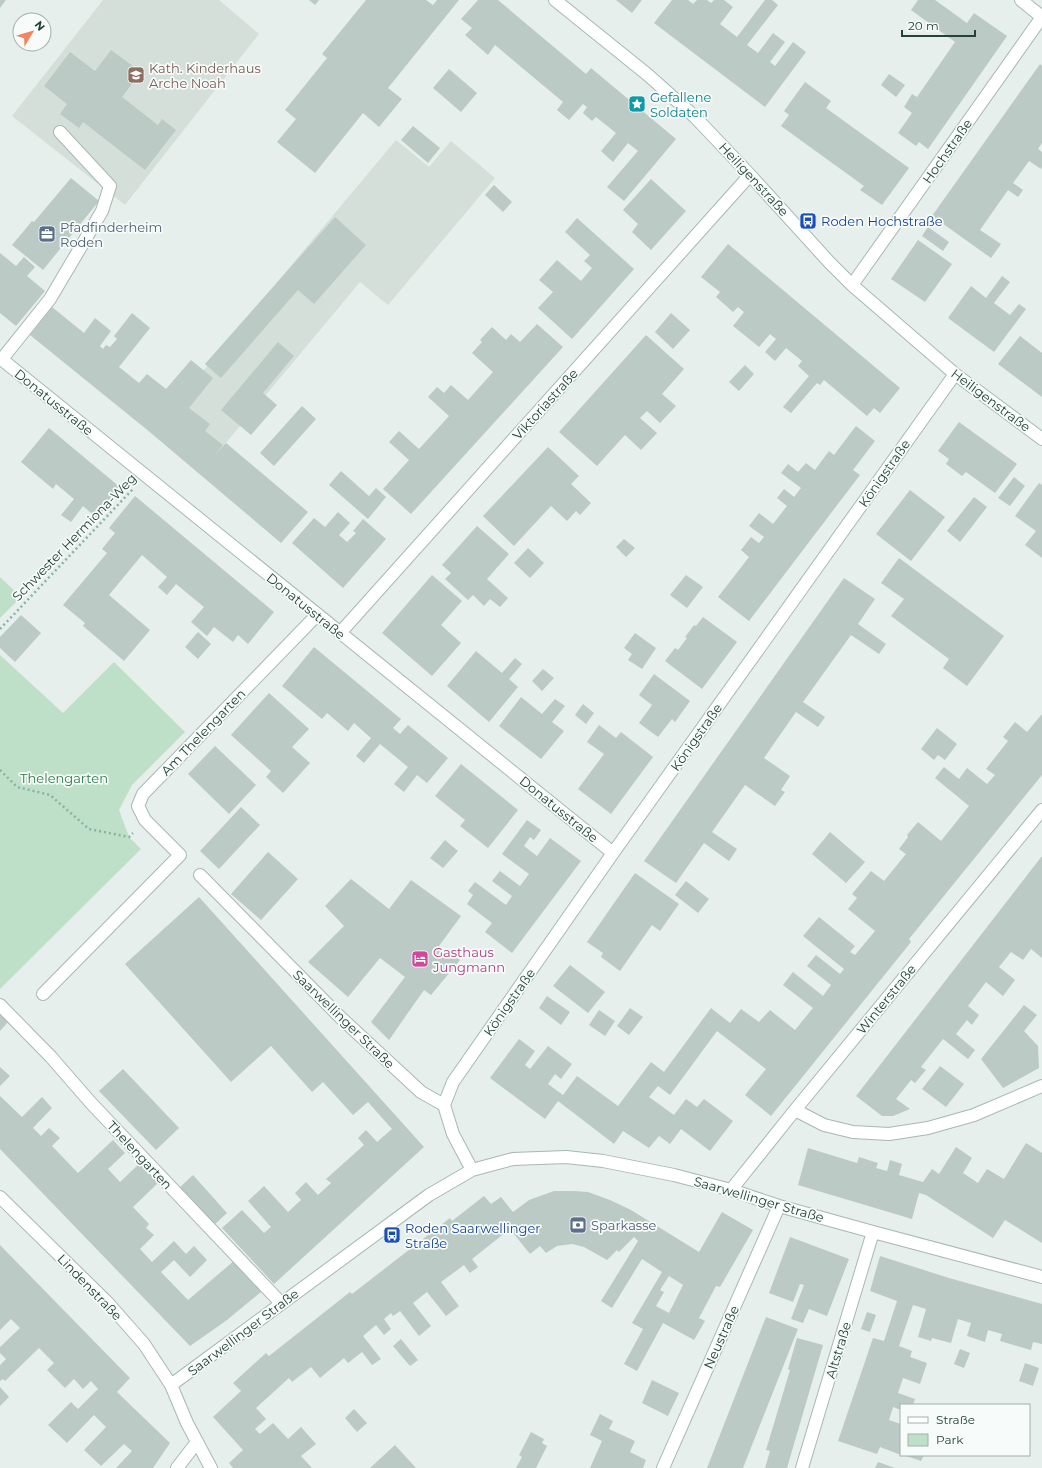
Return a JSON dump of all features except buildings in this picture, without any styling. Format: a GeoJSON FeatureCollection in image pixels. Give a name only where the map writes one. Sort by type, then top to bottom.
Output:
{"type":"FeatureCollection","features":[{"type":"Feature","properties":{"kind":"street","name":"Heiligenstraße"},"geometry":{"type":"LineString","coordinates":[[555,0],[570,4],[695,117],[852,285],[955,374],[1042,439]]}},
{"type":"Feature","properties":{"kind":"street"},"geometry":{"type":"LineString","coordinates":[[1021,0],[1042,17]]}},
{"type":"Feature","properties":{"kind":"street","name":"Hochstraße"},"geometry":{"type":"LineString","coordinates":[[852,285],[1042,17]]}},
{"type":"Feature","properties":{"kind":"street"},"geometry":{"type":"LineString","coordinates":[[1,359],[50,299],[102,211],[110,186],[60,132]]}},
{"type":"Feature","properties":{"kind":"street","name":"Viktoriastraße"},"geometry":{"type":"LineString","coordinates":[[340,633],[750,175]]}},
{"type":"Feature","properties":{"kind":"street","name":"Donatusstraße"},"geometry":{"type":"LineString","coordinates":[[1,359],[613,853]]}},
{"type":"Feature","properties":{"kind":"street","name":"Königstraße"},"geometry":{"type":"LineString","coordinates":[[444,1105],[453,1082],[613,853],[955,374]]}},
{"type":"Feature","properties":{"kind":"street","name":"Am Thelengarten"},"geometry":{"type":"LineString","coordinates":[[43,994],[180,855],[145,820],[138,806],[143,794],[317,614]]}},
{"type":"Feature","properties":{"kind":"street","name":"Winterstraße"},"geometry":{"type":"LineString","coordinates":[[731,1190],[1042,810]]}},
{"type":"Feature","properties":{"kind":"street","name":"Saarwellinger Straße"},"geometry":{"type":"LineString","coordinates":[[200,875],[339,1016],[421,1092],[444,1105]]}},
{"type":"Feature","properties":{"kind":"street","name":"Thelengarten"},"geometry":{"type":"LineString","coordinates":[[0,1005],[51,1057],[91,1103],[281,1303]]}},
{"type":"Feature","properties":{"kind":"street"},"geometry":{"type":"LineString","coordinates":[[795,1110],[824,1125],[853,1132],[889,1134],[928,1128],[974,1115],[1042,1086]]}},
{"type":"Feature","properties":{"kind":"street"},"geometry":{"type":"LineString","coordinates":[[444,1105],[453,1134],[472,1170]]}},
{"type":"Feature","properties":{"kind":"street","name":"Saarwellinger Straße"},"geometry":{"type":"LineString","coordinates":[[171,1385],[429,1195],[472,1170],[513,1159],[566,1157],[611,1163],[674,1175],[731,1190],[779,1206],[1042,1277]]}},
{"type":"Feature","properties":{"kind":"street","name":"Lindenstraße"},"geometry":{"type":"LineString","coordinates":[[0,1197],[108,1303],[144,1344],[171,1385],[187,1423],[212,1468]]}},
{"type":"Feature","properties":{"kind":"street","name":"Neustraße"},"geometry":{"type":"LineString","coordinates":[[663,1468],[779,1206]]}},
{"type":"Feature","properties":{"kind":"street","name":"Altstraße"},"geometry":{"type":"LineString","coordinates":[[802,1468],[873,1232]]}},
{"type":"Feature","properties":{"kind":"street"},"geometry":{"type":"LineString","coordinates":[[177,1468],[197,1442]]}},
{"type":"Feature","properties":{"kind":"path","name":"Schwester Hermiona-Weg"},"geometry":{"type":"LineString","coordinates":[[0,629],[146,476]]}},
{"type":"Feature","properties":{"kind":"path"},"geometry":{"type":"LineString","coordinates":[[0,770],[17,787],[50,795],[89,829],[129,837],[145,820]]}},
{"type":"Feature","properties":{"kind":"shaded area","name":"Kath. Kinderhaus Arche Noah"},"geometry":{"type":"Polygon","coordinates":[[[103,0],[219,0],[259,34],[125,205],[12,116],[103,0]]]}},
{"type":"Feature","properties":{"kind":"shaded area"},"geometry":{"type":"Polygon","coordinates":[[[396,140],[429,167],[451,141],[495,178],[388,305],[360,282],[200,474],[151,433],[396,140]]]}},
{"type":"Feature","properties":{"kind":"green space"},"geometry":{"type":"Polygon","coordinates":[[[0,577],[21,597],[0,618],[0,577]]]}},
{"type":"Feature","properties":{"kind":"green space","name":"Thelengarten"},"geometry":{"type":"Polygon","coordinates":[[[0,655],[63,713],[114,662],[185,732],[132,785],[119,810],[129,837],[141,849],[0,989],[0,655]]]}},
{"type":"Feature","properties":{"kind":"place","name":"Kath. Kinderhaus Arche Noah"},"geometry":{"type":"Point","coordinates":[136,75]}},
{"type":"Feature","properties":{"kind":"place","name":"Gefallene Soldaten"},"geometry":{"type":"Point","coordinates":[637,104]}},
{"type":"Feature","properties":{"kind":"place","name":"Roden Hochstraße"},"geometry":{"type":"Point","coordinates":[808,221]}},
{"type":"Feature","properties":{"kind":"place","name":"Pfadfinderheim Roden"},"geometry":{"type":"Point","coordinates":[47,234]}},
{"type":"Feature","properties":{"kind":"place","name":"Gasthaus Jungmann"},"geometry":{"type":"Point","coordinates":[420,959]}},
{"type":"Feature","properties":{"kind":"place","name":"Sparkasse"},"geometry":{"type":"Point","coordinates":[578,1225]}},
{"type":"Feature","properties":{"kind":"place","name":"Roden Saarwellinger Straße"},"geometry":{"type":"Point","coordinates":[392,1235]}}]}
